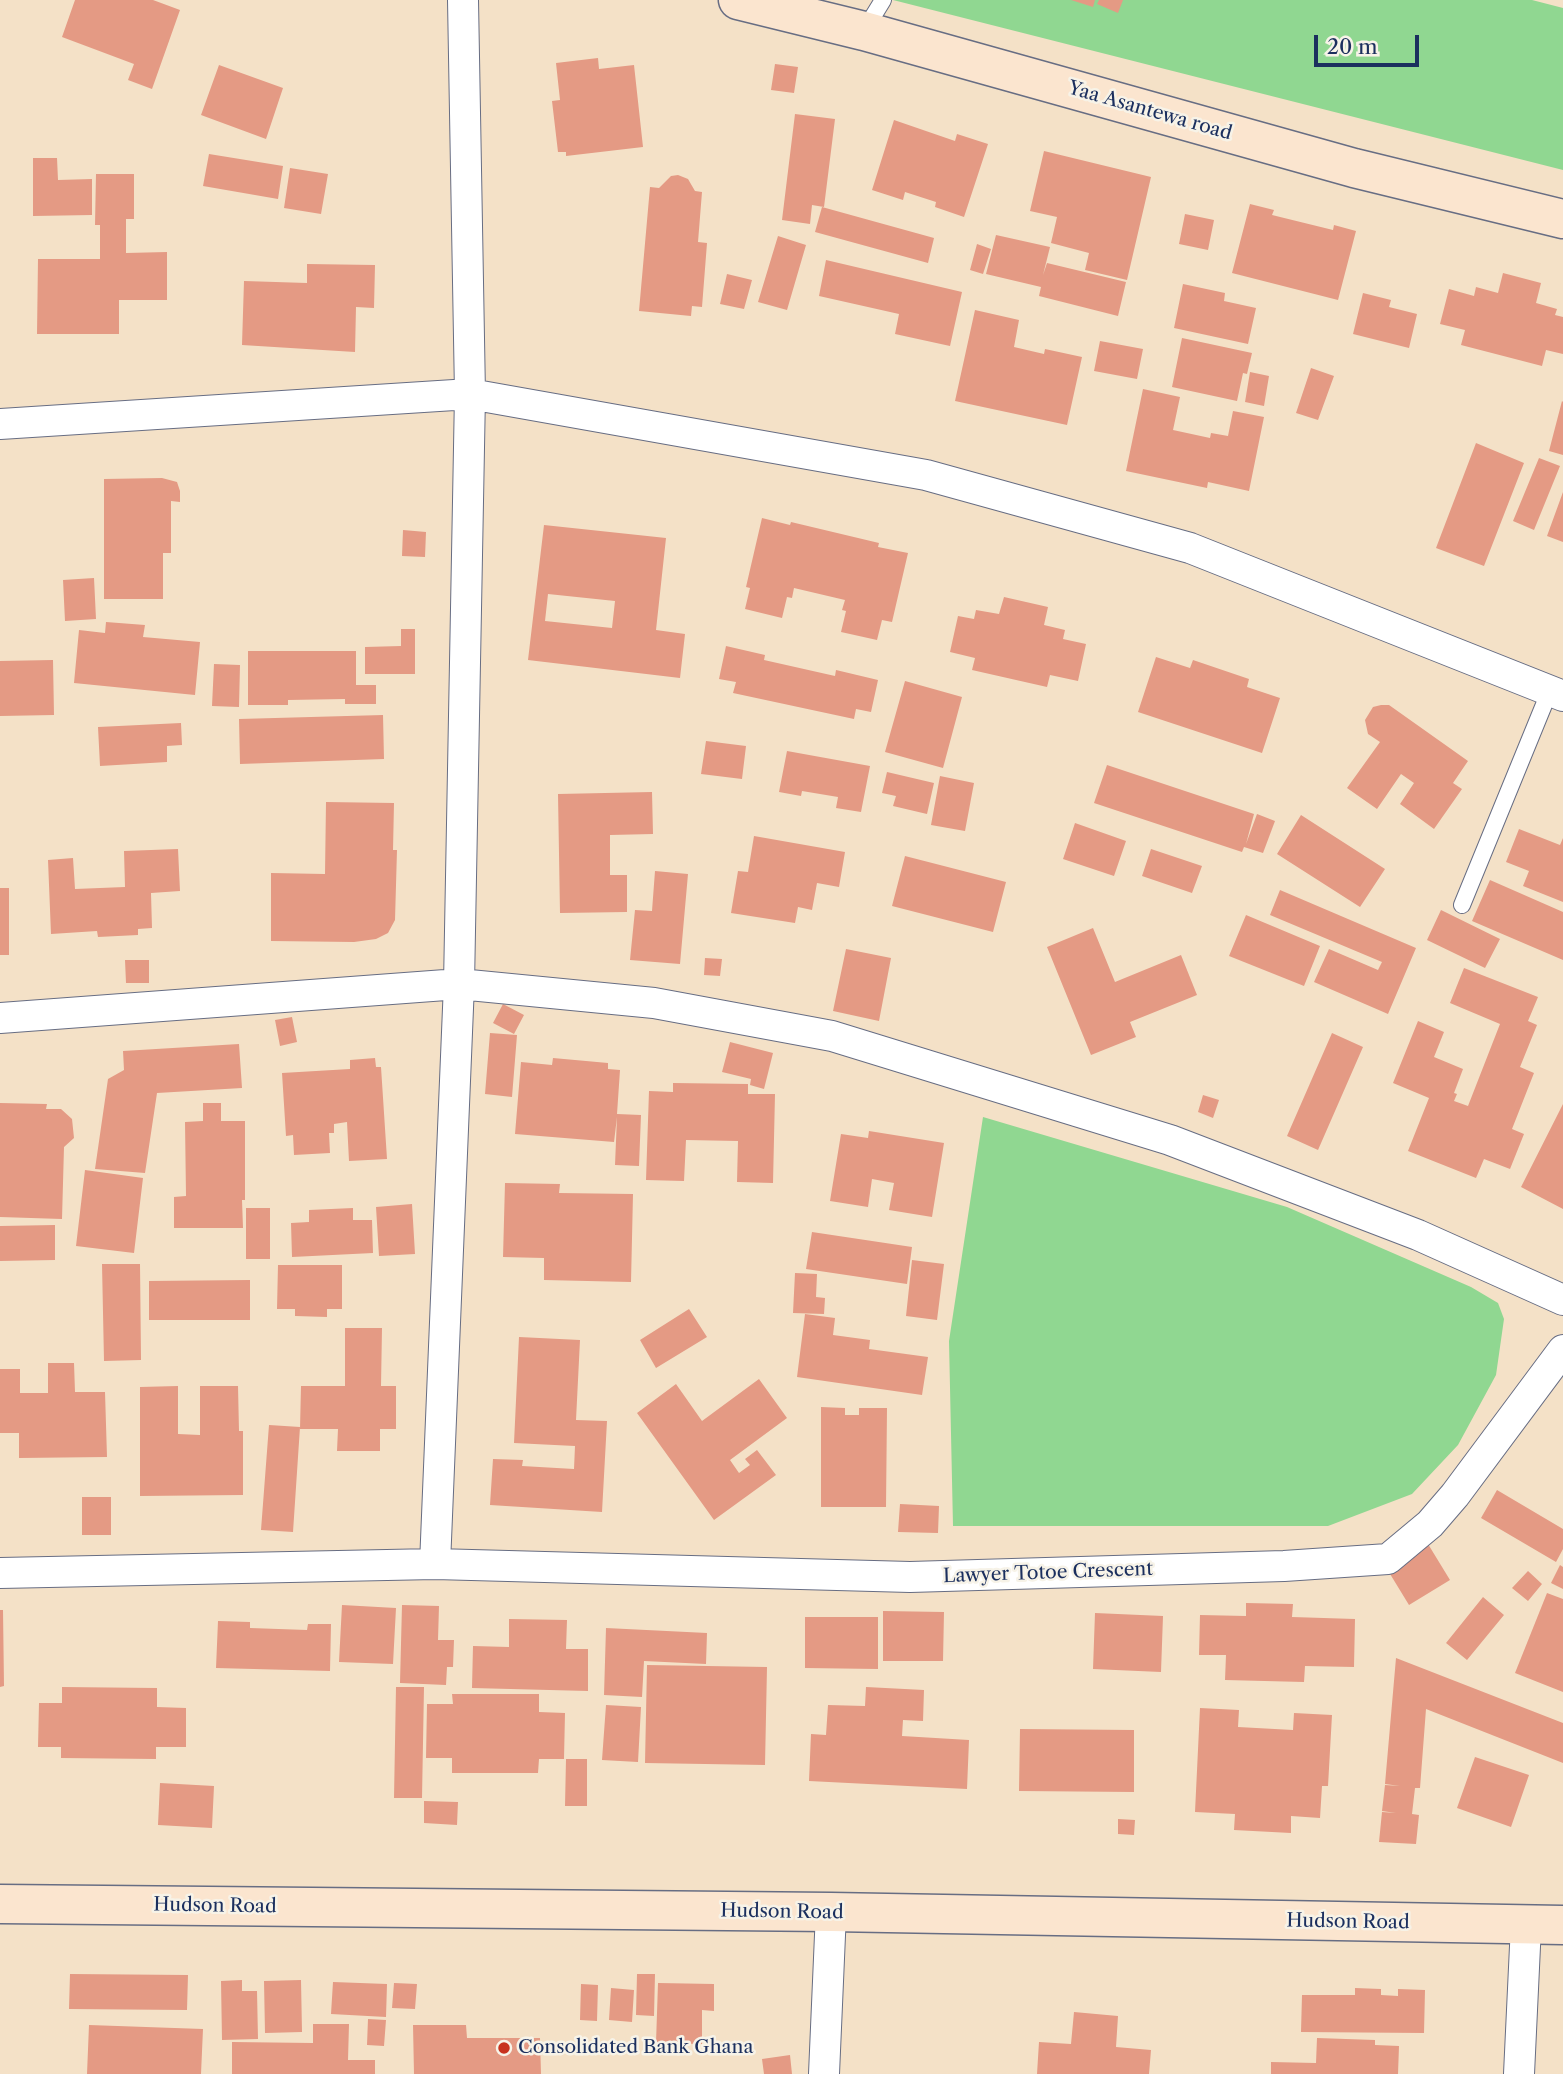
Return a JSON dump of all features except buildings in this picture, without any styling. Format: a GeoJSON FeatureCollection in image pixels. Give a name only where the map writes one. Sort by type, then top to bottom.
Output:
{"type":"FeatureCollection","features":[{"type":"Feature","properties":{"kind":"street"},"geometry":{"type":"LineString","coordinates":[[435,1564],[459,985],[470,394],[463,0]]}},
{"type":"Feature","properties":{"kind":"street","name":"Yaa Asantewa road"},"geometry":{"type":"LineString","coordinates":[[738,0],[874,15],[1354,168],[1563,219]]}},
{"type":"Feature","properties":{"kind":"street"},"geometry":{"type":"LineString","coordinates":[[0,424],[470,394],[926,475],[1190,548],[1557,693]]}},
{"type":"Feature","properties":{"kind":"street"},"geometry":{"type":"LineString","coordinates":[[0,1018],[459,985],[654,1003],[832,1036],[1170,1140],[1418,1235],[1563,1300]]}},
{"type":"Feature","properties":{"kind":"street","name":"Lawyer Totoe Crescent"},"geometry":{"type":"LineString","coordinates":[[0,1573],[435,1564],[910,1577],[1284,1566],[1388,1559],[1430,1524],[1455,1495],[1563,1349]]}},
{"type":"Feature","properties":{"kind":"street","name":"Hudson Road"},"geometry":{"type":"LineString","coordinates":[[0,1904],[831,1912],[1545,1925]]}},
{"type":"Feature","properties":{"kind":"street"},"geometry":{"type":"LineString","coordinates":[[824,2074],[831,1912]]}},
{"type":"Feature","properties":{"kind":"street"},"geometry":{"type":"LineString","coordinates":[[1519,2074],[1545,1925]]}},
{"type":"Feature","properties":{"kind":"lane"},"geometry":{"type":"LineString","coordinates":[[1462,905],[1557,693]]}},
{"type":"Feature","properties":{"kind":"green space"},"geometry":{"type":"Polygon","coordinates":[[[893,0],[1532,0],[1563,8],[1563,170],[893,0]]]}},
{"type":"Feature","properties":{"kind":"green space"},"geometry":{"type":"Polygon","coordinates":[[[983,1117],[1287,1207],[1471,1287],[1498,1303],[1504,1319],[1496,1375],[1458,1445],[1412,1494],[1328,1526],[953,1526],[949,1341],[983,1117]]]}},
{"type":"Feature","properties":{"kind":"place","name":"Consolidated Bank Ghana"},"geometry":{"type":"Point","coordinates":[504,2048]}}]}
